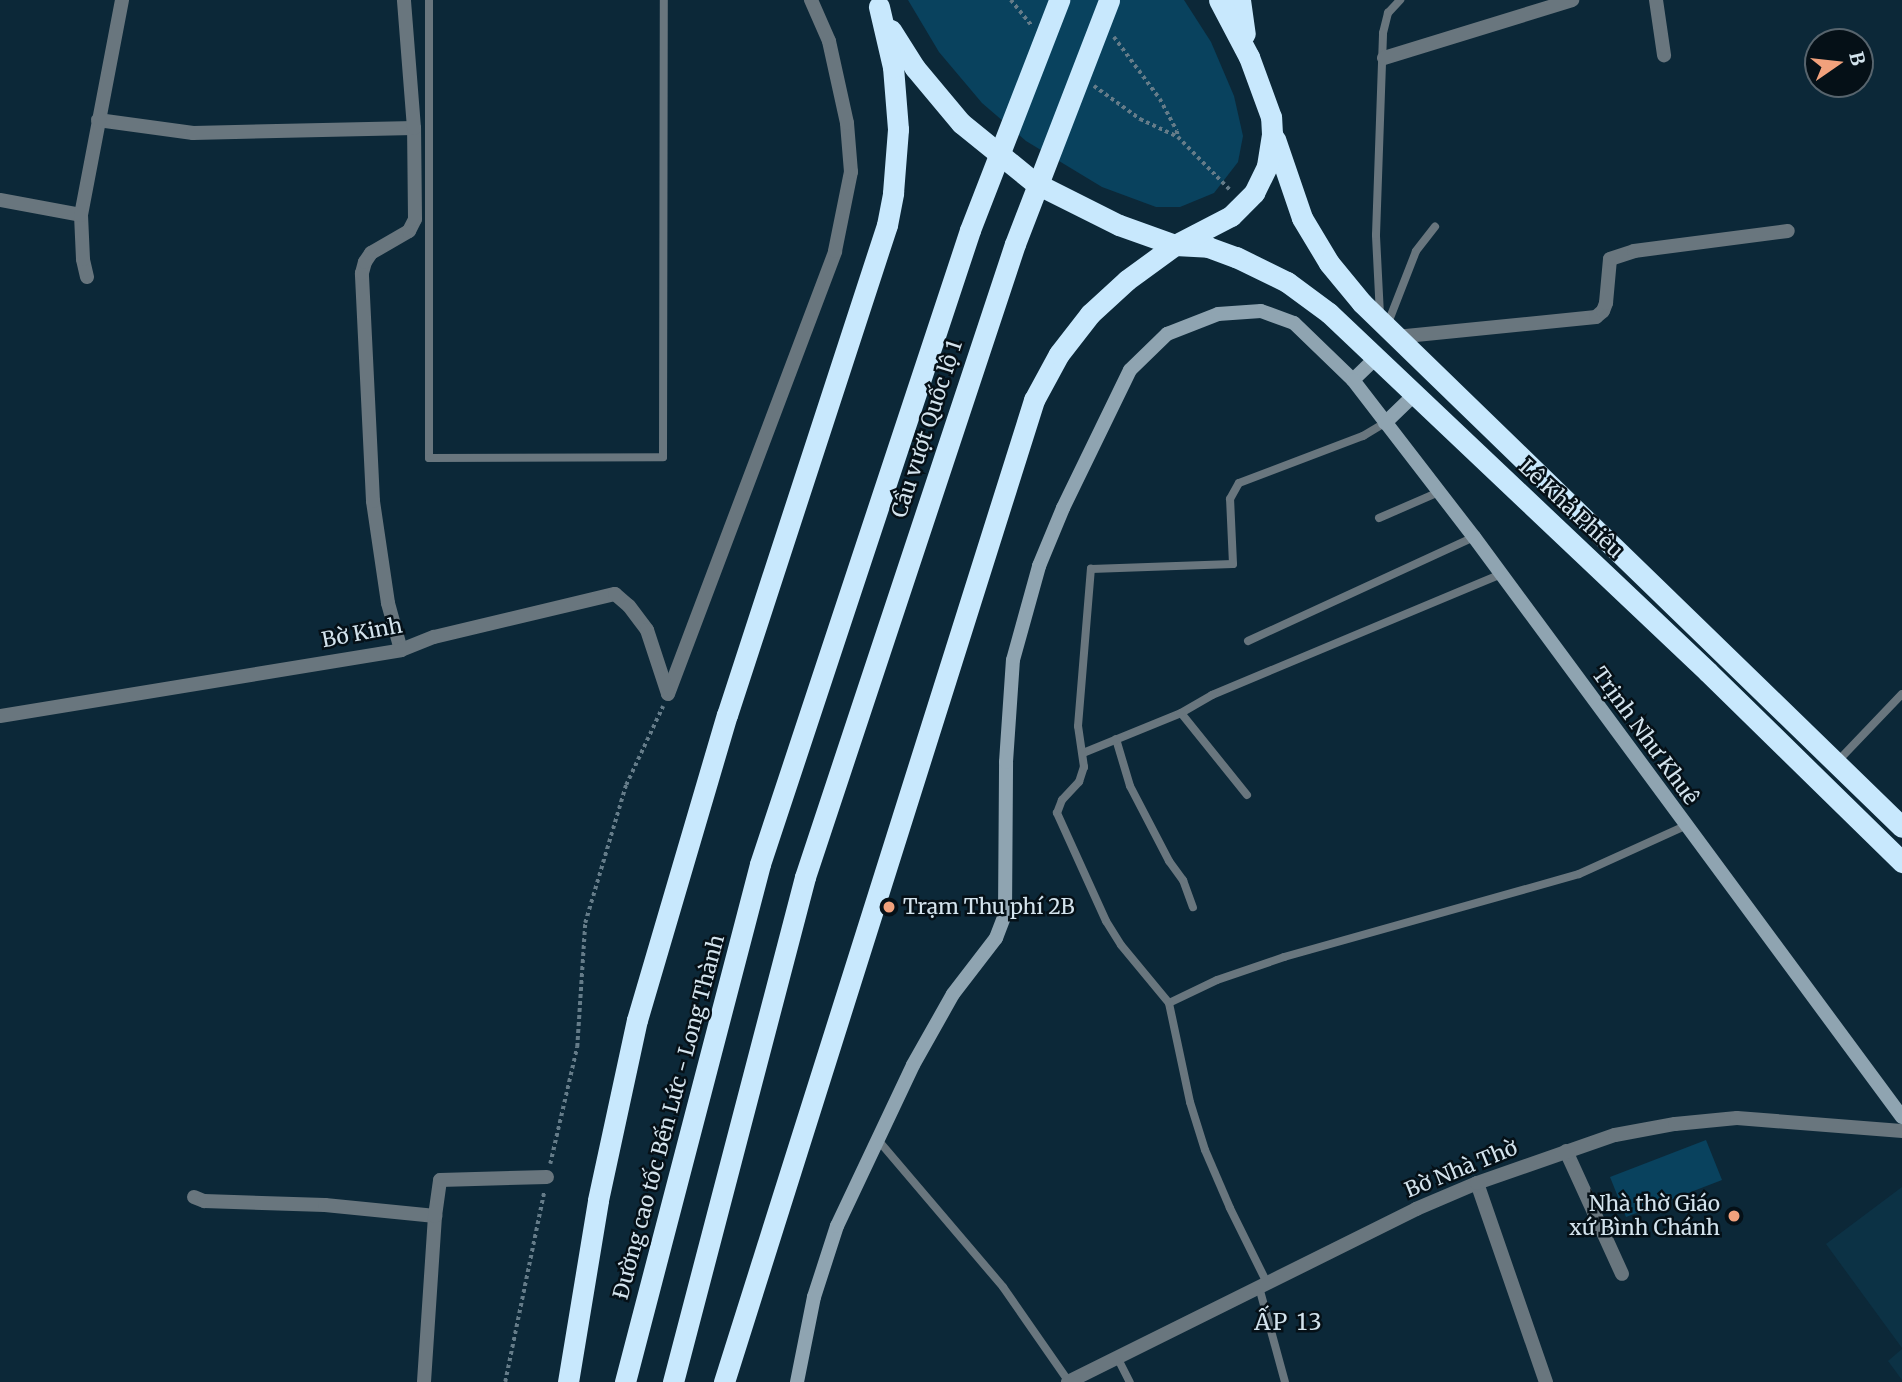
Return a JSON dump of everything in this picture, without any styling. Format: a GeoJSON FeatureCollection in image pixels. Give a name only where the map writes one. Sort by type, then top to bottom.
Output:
{"type":"FeatureCollection","features":[{"type":"Feature","properties":{"kind":"highway","name":"Cầu vượt Quốc lộ 1"},"geometry":{"type":"LineString","coordinates":[[760,864],[970,230],[1059,0]]}},
{"type":"Feature","properties":{"kind":"highway","name":"Cầu vượt Quốc lộ 1"},"geometry":{"type":"LineString","coordinates":[[673,1382],[804,877],[1014,244],[1109,0]]}},
{"type":"Feature","properties":{"kind":"highway"},"geometry":{"type":"LineString","coordinates":[[1219,0],[1250,57]]}},
{"type":"Feature","properties":{"kind":"highway"},"geometry":{"type":"LineString","coordinates":[[1240,0],[1250,57]]}},
{"type":"Feature","properties":{"kind":"highway"},"geometry":{"type":"LineString","coordinates":[[568,1382],[598,1200],[637,1020],[763,600],[887,225],[893,193],[898,129],[893,67],[877,3]]}},
{"type":"Feature","properties":{"kind":"highway","name":"Lê Khả Phiêu"},"geometry":{"type":"LineString","coordinates":[[877,3],[915,68],[937,97],[969,130],[1009,164],[1090,213],[1175,245],[1208,247],[1264,269],[1309,297],[1708,672],[1902,862]]}},
{"type":"Feature","properties":{"kind":"highway","name":"Lê Khả Phiêu"},"geometry":{"type":"LineString","coordinates":[[1250,57],[1271,117],[1283,168],[1302,218],[1329,263],[1388,329],[1902,827]]}},
{"type":"Feature","properties":{"kind":"highway"},"geometry":{"type":"LineString","coordinates":[[724,1382],[1034,400],[1059,354],[1090,314],[1127,280],[1175,245],[1216,225],[1244,204],[1267,166],[1272,134],[1271,117]]}},
{"type":"Feature","properties":{"kind":"highway","name":"Đường cao tốc Bến Lức - Long Thành"},"geometry":{"type":"LineString","coordinates":[[625,1382],[760,864]]}},
{"type":"Feature","properties":{"kind":"street"},"geometry":{"type":"LineString","coordinates":[[87,277],[83,259],[81,215],[122,0]]}},
{"type":"Feature","properties":{"kind":"street"},"geometry":{"type":"LineString","coordinates":[[401,650],[388,603],[373,501],[362,273],[365,262],[372,253],[409,231],[415,219],[414,128],[404,0]]}},
{"type":"Feature","properties":{"kind":"street"},"geometry":{"type":"LineString","coordinates":[[668,694],[835,251],[851,173],[847,123],[829,41],[811,0]]}},
{"type":"Feature","properties":{"kind":"street"},"geometry":{"type":"LineString","coordinates":[[1384,58],[1572,0]]}},
{"type":"Feature","properties":{"kind":"street"},"geometry":{"type":"LineString","coordinates":[[1656,0],[1664,55]]}},
{"type":"Feature","properties":{"kind":"street"},"geometry":{"type":"LineString","coordinates":[[98,120],[193,134],[414,128]]}},
{"type":"Feature","properties":{"kind":"street"},"geometry":{"type":"LineString","coordinates":[[0,200],[81,215]]}},
{"type":"Feature","properties":{"kind":"street"},"geometry":{"type":"LineString","coordinates":[[1388,329],[1596,317],[1603,312],[1606,303],[1610,258],[1634,251],[1788,231]]}},
{"type":"Feature","properties":{"kind":"street","name":"Trịnh Như Khuê"},"geometry":{"type":"LineString","coordinates":[[797,1382],[814,1297],[837,1226],[913,1065],[953,994],[996,938],[1005,914],[1006,762],[1013,660],[1039,566],[1062,508],[1130,370],[1167,334],[1218,314],[1261,312],[1294,323],[1353,380],[1502,574],[1685,826],[1902,1117]]}},
{"type":"Feature","properties":{"kind":"street"},"geometry":{"type":"LineString","coordinates":[[1353,380],[1375,359]]}},
{"type":"Feature","properties":{"kind":"street"},"geometry":{"type":"LineString","coordinates":[[1385,424],[1413,395]]}},
{"type":"Feature","properties":{"kind":"street","name":"Bờ Kinh"},"geometry":{"type":"LineString","coordinates":[[0,716],[401,650],[434,638],[615,594],[629,606],[647,630],[668,694]]}},
{"type":"Feature","properties":{"kind":"street","name":"Bờ Nhà Thờ"},"geometry":{"type":"LineString","coordinates":[[1069,1382],[1416,1209],[1477,1183],[1566,1151],[1627,1133],[1737,1118],[1902,1131]]}},
{"type":"Feature","properties":{"kind":"street"},"geometry":{"type":"LineString","coordinates":[[1566,1151],[1622,1274]]}},
{"type":"Feature","properties":{"kind":"street"},"geometry":{"type":"LineString","coordinates":[[424,1382],[439,1182],[443,1178],[547,1177]]}},
{"type":"Feature","properties":{"kind":"street"},"geometry":{"type":"LineString","coordinates":[[1477,1183],[1546,1382]]}},
{"type":"Feature","properties":{"kind":"street"},"geometry":{"type":"LineString","coordinates":[[194,1197],[204,1201],[325,1205],[435,1216]]}},
{"type":"Feature","properties":{"kind":"lane"},"geometry":{"type":"LineString","coordinates":[[429,0],[429,458],[663,457],[664,0]]}},
{"type":"Feature","properties":{"kind":"lane"},"geometry":{"type":"LineString","coordinates":[[1388,329],[1376,235],[1385,22],[1400,0]]}},
{"type":"Feature","properties":{"kind":"lane"},"geometry":{"type":"LineString","coordinates":[[1388,329],[1410,263],[1424,238],[1435,227]]}},
{"type":"Feature","properties":{"kind":"lane"},"geometry":{"type":"LineString","coordinates":[[1285,1382],[1263,1285],[1205,1150],[1190,1102],[1169,1003],[1121,945],[1106,921],[1058,818],[1062,800],[1083,774],[1083,753],[1078,726],[1091,569],[1233,564],[1230,499],[1239,483],[1363,436],[1385,424]]}},
{"type":"Feature","properties":{"kind":"lane"},"geometry":{"type":"LineString","coordinates":[[1379,518],[1439,492]]}},
{"type":"Feature","properties":{"kind":"lane"},"geometry":{"type":"LineString","coordinates":[[1248,641],[1474,537]]}},
{"type":"Feature","properties":{"kind":"lane"},"geometry":{"type":"LineString","coordinates":[[1083,753],[1181,713],[1212,695],[1502,574]]}},
{"type":"Feature","properties":{"kind":"lane"},"geometry":{"type":"LineString","coordinates":[[1836,763],[1902,694]]}},
{"type":"Feature","properties":{"kind":"lane"},"geometry":{"type":"LineString","coordinates":[[1181,713],[1247,795]]}},
{"type":"Feature","properties":{"kind":"lane"},"geometry":{"type":"LineString","coordinates":[[1116,739],[1130,786],[1169,861],[1183,880],[1193,907]]}},
{"type":"Feature","properties":{"kind":"lane"},"geometry":{"type":"LineString","coordinates":[[1169,1003],[1217,981],[1284,957],[1578,874],[1685,826]]}},
{"type":"Feature","properties":{"kind":"lane"},"geometry":{"type":"LineString","coordinates":[[877,1140],[1003,1287],[1069,1382]]}},
{"type":"Feature","properties":{"kind":"lane"},"geometry":{"type":"LineString","coordinates":[[1117,1357],[1130,1382]]}},
{"type":"Feature","properties":{"kind":"path"},"geometry":{"type":"LineString","coordinates":[[1109,31],[1160,99],[1178,137],[1244,204]]}},
{"type":"Feature","properties":{"kind":"path"},"geometry":{"type":"LineString","coordinates":[[505,1382],[577,1047],[585,923],[626,785],[668,694]]}},
{"type":"Feature","properties":{"kind":"shaded area"},"geometry":{"type":"Polygon","coordinates":[[[908,0],[1184,0],[1211,42],[1234,96],[1243,136],[1238,162],[1214,193],[1180,207],[1156,207],[1102,187],[1026,141],[982,103],[939,52],[908,0]]]}},
{"type":"Feature","properties":{"kind":"shaded area"},"geometry":{"type":"Polygon","coordinates":[[[1706,1140],[1722,1180],[1626,1217],[1610,1177],[1706,1140]]]}},
{"type":"Feature","properties":{"kind":"shaded area"},"geometry":{"type":"Polygon","coordinates":[[[1902,1187],[1902,1348],[1826,1244],[1902,1187]]]}},
{"type":"Feature","properties":{"kind":"shaded area"},"geometry":{"type":"Polygon","coordinates":[[[1902,1349],[1902,1380],[1888,1361],[1902,1349]]]}},
{"type":"Feature","properties":{"kind":"place","name":"Trạm Thu phí 2B"},"geometry":{"type":"Point","coordinates":[889,907]}},
{"type":"Feature","properties":{"kind":"place","name":"Nhà thờ Giáo xứ Bình Chánh"},"geometry":{"type":"Point","coordinates":[1734,1216]}},
{"type":"Feature","properties":{"kind":"district","name":"ẤP 13"},"geometry":{"type":"Point","coordinates":[1289,1322]}}]}
